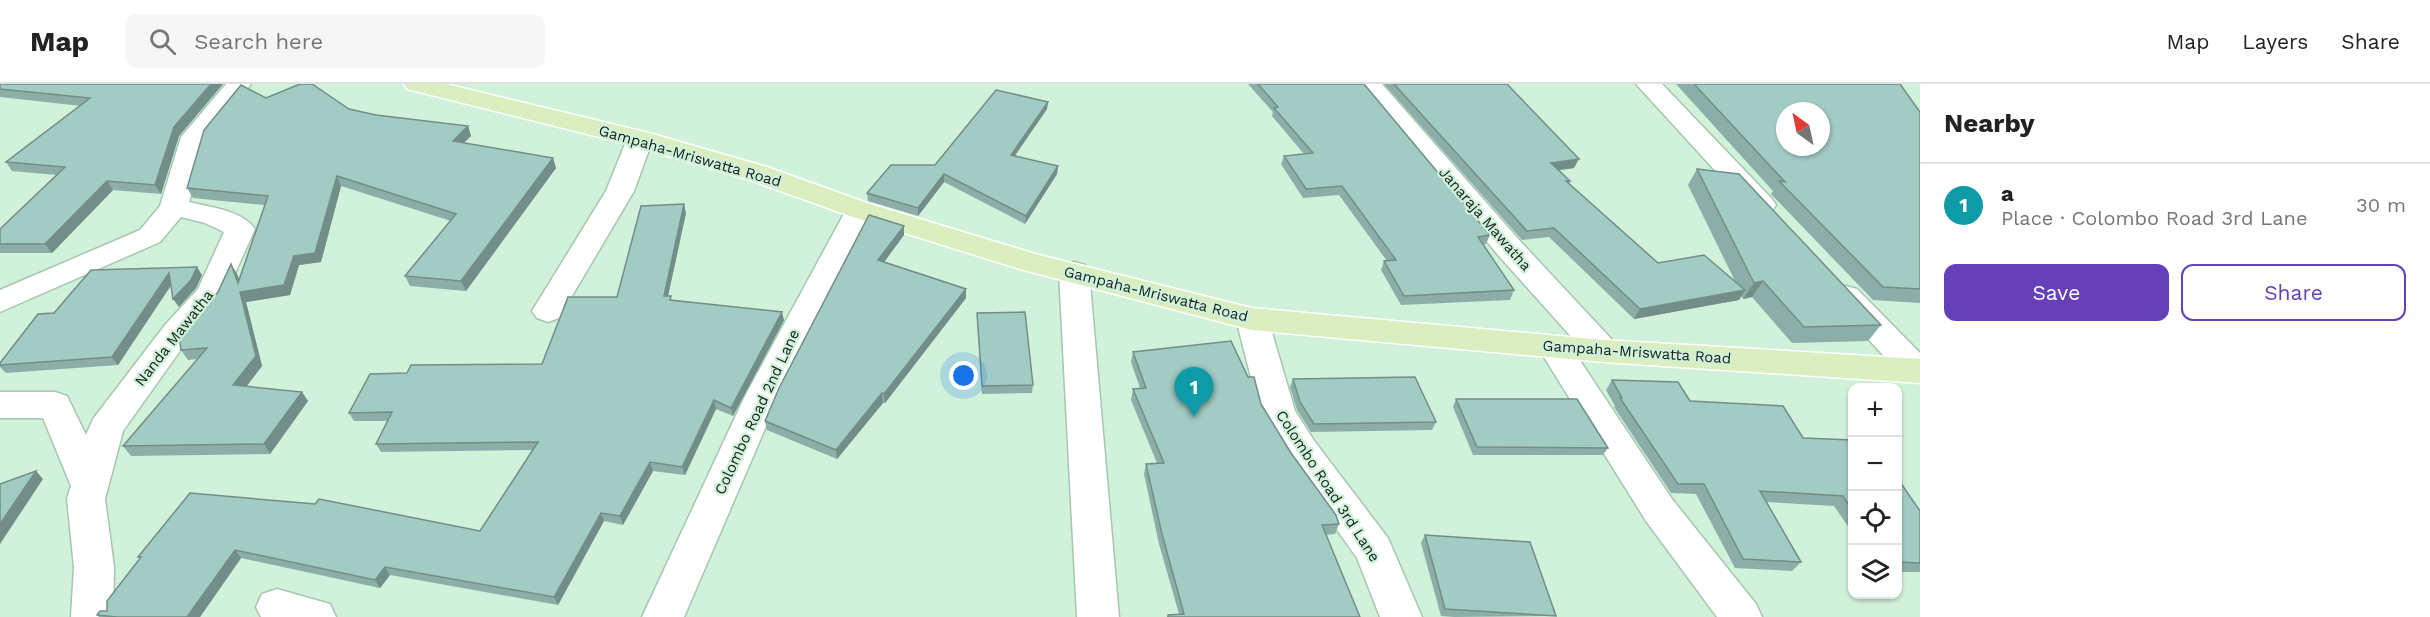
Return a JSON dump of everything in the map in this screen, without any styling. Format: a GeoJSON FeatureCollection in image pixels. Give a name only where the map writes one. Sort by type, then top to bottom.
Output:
{"type":"FeatureCollection","features":[{"type":"Feature","properties":{"kind":"main road","name":"Gampaha-Mriswatta Road"},"geometry":{"type":"LineString","coordinates":[[416,84],[640,139],[757,174],[860,210],[1030,262],[1252,319],[1603,351],[1918,371]]}},
{"type":"Feature","properties":{"kind":"street"},"geometry":{"type":"LineString","coordinates":[[0,302],[150,236],[174,207],[177,190],[195,137],[239,84]]}},
{"type":"Feature","properties":{"kind":"street","name":"Janaraja Mawatha"},"geometry":{"type":"LineString","coordinates":[[1369,84],[1509,248],[1603,351]]}},
{"type":"Feature","properties":{"kind":"street"},"geometry":{"type":"LineString","coordinates":[[1648,84],[1779,223]]}},
{"type":"Feature","properties":{"kind":"street"},"geometry":{"type":"LineString","coordinates":[[548,310],[620,191],[640,139]]}},
{"type":"Feature","properties":{"kind":"street","name":"Nanda Mawatha"},"geometry":{"type":"LineString","coordinates":[[92,617],[94,567],[86,499],[106,428],[176,333],[212,292],[240,229],[215,218],[174,207]]}},
{"type":"Feature","properties":{"kind":"street","name":"Colombo Road 2nd Lane"},"geometry":{"type":"LineString","coordinates":[[663,617],[762,396],[860,210]]}},
{"type":"Feature","properties":{"kind":"street"},"geometry":{"type":"LineString","coordinates":[[1074,272],[1098,617]]}},
{"type":"Feature","properties":{"kind":"street"},"geometry":{"type":"LineString","coordinates":[[1827,275],[1918,371]]}},
{"type":"Feature","properties":{"kind":"street","name":"Colombo Road 3rd Lane"},"geometry":{"type":"LineString","coordinates":[[1252,319],[1278,413],[1302,452],[1374,550],[1401,617]]}},
{"type":"Feature","properties":{"kind":"street"},"geometry":{"type":"LineString","coordinates":[[1553,346],[1659,510],[1741,617]]}},
{"type":"Feature","properties":{"kind":"street"},"geometry":{"type":"LineString","coordinates":[[0,405],[55,405],[90,486]]}},
{"type":"Feature","properties":{"kind":"building"},"geometry":{"type":"Polygon","coordinates":[[[0,84],[211,84],[174,127],[155,185],[107,181],[45,244],[0,244],[0,229],[65,167],[6,162],[90,98],[0,89],[0,84]]]}},
{"type":"Feature","properties":{"kind":"building"},"geometry":{"type":"Polygon","coordinates":[[[300,84],[312,84],[349,109],[376,115],[468,126],[453,141],[553,158],[461,281],[405,276],[456,214],[337,176],[315,253],[294,256],[284,285],[240,292],[256,356],[233,385],[302,392],[264,444],[123,446],[207,348],[181,350],[179,337],[218,292],[231,264],[238,283],[268,196],[187,188],[204,130],[241,85],[266,98],[300,84]]]}},
{"type":"Feature","properties":{"kind":"building"},"geometry":{"type":"Polygon","coordinates":[[[1258,84],[1364,84],[1490,235],[1478,237],[1514,290],[1404,296],[1384,261],[1396,260],[1342,186],[1306,189],[1284,156],[1313,153],[1274,108],[1278,107],[1258,84]]]}},
{"type":"Feature","properties":{"kind":"building"},"geometry":{"type":"Polygon","coordinates":[[[1394,84],[1507,84],[1579,159],[1551,163],[1570,181],[1566,181],[1658,263],[1704,255],[1745,290],[1640,309],[1554,228],[1527,231],[1394,84]]]}},
{"type":"Feature","properties":{"kind":"building"},"geometry":{"type":"Polygon","coordinates":[[[1694,84],[1900,84],[1920,112],[1920,289],[1883,287],[1779,181],[1785,182],[1694,84]]]}},
{"type":"Feature","properties":{"kind":"building"},"geometry":{"type":"Polygon","coordinates":[[[996,90],[1048,102],[1011,155],[1058,166],[1026,216],[944,174],[918,208],[867,193],[891,165],[935,165],[996,90]]]}},
{"type":"Feature","properties":{"kind":"building"},"geometry":{"type":"Polygon","coordinates":[[[1697,169],[1739,174],[1881,325],[1804,327],[1763,281],[1754,283],[1697,169]]]}},
{"type":"Feature","properties":{"kind":"building"},"geometry":{"type":"Polygon","coordinates":[[[684,204],[664,296],[671,296],[670,300],[782,312],[731,408],[714,400],[682,467],[650,462],[620,516],[601,513],[554,597],[385,567],[375,580],[235,550],[187,617],[97,615],[100,611],[107,611],[107,601],[141,557],[138,557],[190,493],[315,504],[319,499],[480,531],[538,442],[376,444],[392,412],[349,413],[370,374],[407,373],[411,365],[542,364],[568,297],[617,297],[641,206],[684,204]]]}},
{"type":"Feature","properties":{"kind":"building"},"geometry":{"type":"Polygon","coordinates":[[[869,215],[904,226],[878,260],[966,289],[884,394],[882,393],[836,450],[765,421],[779,388],[869,215]]]}},
{"type":"Feature","properties":{"kind":"building"},"geometry":{"type":"Polygon","coordinates":[[[197,267],[191,280],[173,299],[169,273],[112,357],[0,365],[38,314],[54,313],[91,270],[197,267]]]}},
{"type":"Feature","properties":{"kind":"building"},"geometry":{"type":"Polygon","coordinates":[[[1025,312],[1033,385],[982,386],[977,313],[1025,312]]]}},
{"type":"Feature","properties":{"kind":"building"},"geometry":{"type":"Polygon","coordinates":[[[1231,341],[1248,377],[1254,377],[1261,404],[1291,453],[1336,515],[1339,524],[1322,525],[1360,617],[1168,617],[1168,615],[1184,614],[1146,464],[1164,463],[1133,389],[1146,388],[1133,352],[1231,341]]]}},
{"type":"Feature","properties":{"kind":"building"},"geometry":{"type":"Polygon","coordinates":[[[1415,377],[1436,422],[1314,424],[1300,402],[1293,379],[1415,377]]]}},
{"type":"Feature","properties":{"kind":"building"},"geometry":{"type":"Polygon","coordinates":[[[1612,380],[1678,382],[1690,401],[1783,406],[1803,438],[1848,440],[1848,504],[1843,496],[1760,491],[1801,562],[1743,559],[1704,484],[1678,484],[1620,398],[1622,398],[1612,380]]]}},
{"type":"Feature","properties":{"kind":"building"},"geometry":{"type":"Polygon","coordinates":[[[1456,399],[1577,399],[1608,448],[1477,447],[1456,399]]]}},
{"type":"Feature","properties":{"kind":"building"},"geometry":{"type":"Polygon","coordinates":[[[36,471],[0,524],[0,484],[36,471]]]}},
{"type":"Feature","properties":{"kind":"building"},"geometry":{"type":"Polygon","coordinates":[[[1902,485],[1920,511],[1920,563],[1902,562],[1902,485]]]}},
{"type":"Feature","properties":{"kind":"building"},"geometry":{"type":"Polygon","coordinates":[[[1425,535],[1530,542],[1556,616],[1445,609],[1425,535]]]}},
{"type":"Feature","properties":{"kind":"place","name":"a"},"geometry":{"type":"Point","coordinates":[1194,417]}}]}
